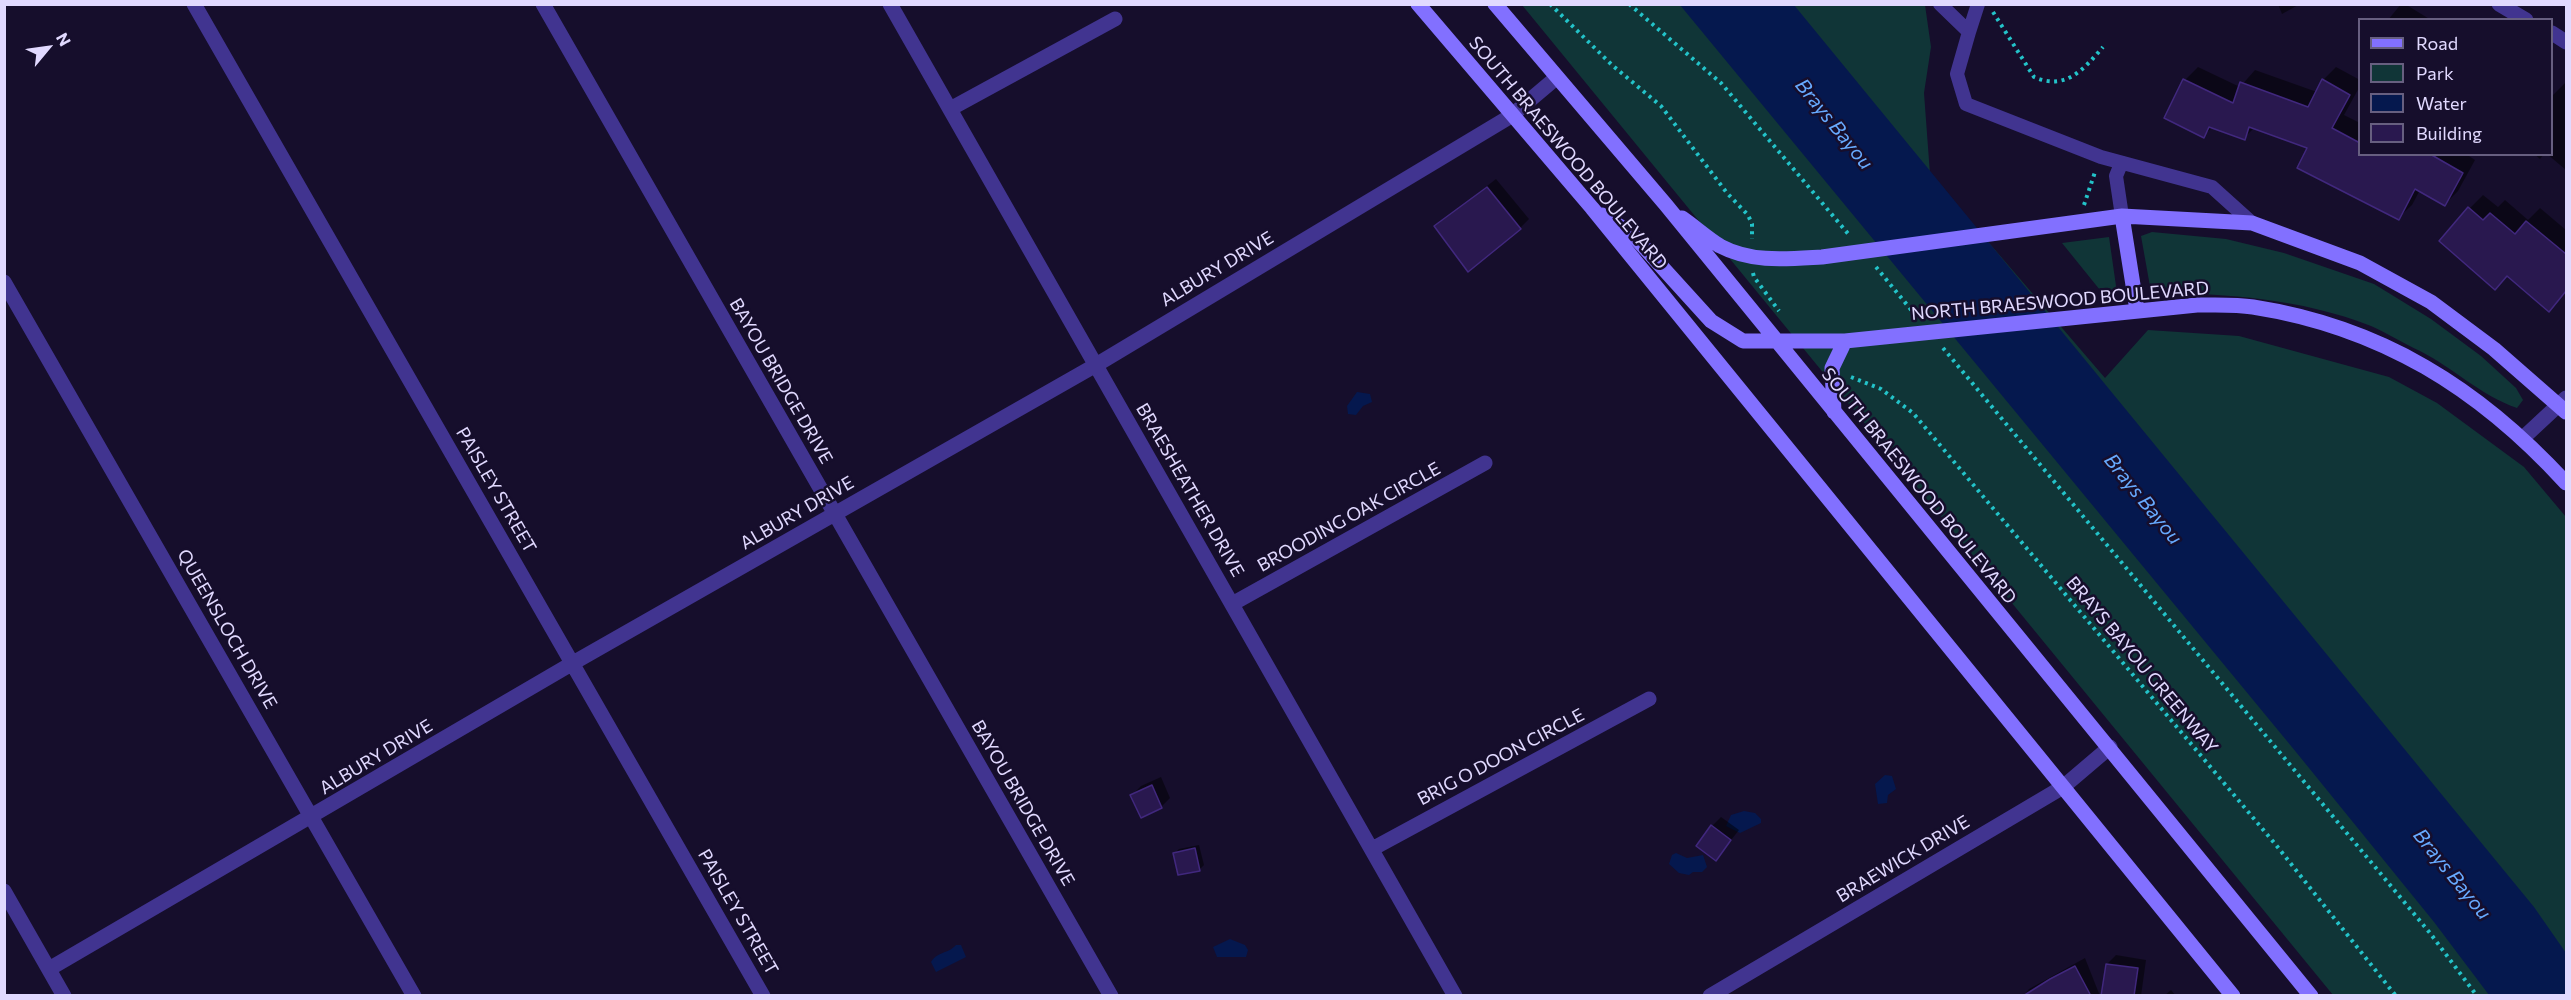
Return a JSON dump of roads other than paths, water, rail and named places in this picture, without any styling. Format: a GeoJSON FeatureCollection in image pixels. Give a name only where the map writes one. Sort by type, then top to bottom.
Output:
{"type":"FeatureCollection","features":[{"type":"Feature","properties":{"kind":"main road","name":"SOUTH BRAESWOOD BOULEVARD"},"geometry":{"type":"LineString","coordinates":[[1418,4],[1511,116],[1592,208],[2233,996]]}},
{"type":"Feature","properties":{"kind":"main road","name":"SOUTH BRAESWOOD BOULEVARD"},"geometry":{"type":"LineString","coordinates":[[1495,4],[1666,205],[1775,342],[2110,747],[2311,996]]}},
{"type":"Feature","properties":{"kind":"main road"},"geometry":{"type":"LineString","coordinates":[[1666,205],[1721,246],[1753,258],[1775,260],[1822,257],[2122,216],[2252,223],[2360,263],[2431,302],[2564,405]]}},
{"type":"Feature","properties":{"kind":"main road","name":"NORTH BRAESWOOD BOULEVARD"},"geometry":{"type":"LineString","coordinates":[[1592,208],[1632,234],[1711,321],[1725,332],[1743,341],[1845,341],[2198,305],[2251,307],[2317,322],[2365,337],[2406,356],[2487,406],[2523,438],[2566,483]]}},
{"type":"Feature","properties":{"kind":"main road"},"geometry":{"type":"LineString","coordinates":[[2122,216],[2137,310]]}},
{"type":"Feature","properties":{"kind":"main road"},"geometry":{"type":"LineString","coordinates":[[1833,412],[1832,368],[1845,341]]}},
{"type":"Feature","properties":{"kind":"street","name":"PAISLEY STREET"},"geometry":{"type":"LineString","coordinates":[[194,4],[763,996]]}},
{"type":"Feature","properties":{"kind":"street","name":"BAYOU BRIDGE DRIVE"},"geometry":{"type":"LineString","coordinates":[[543,4],[1111,996]]}},
{"type":"Feature","properties":{"kind":"street","name":"BRAESHEATHER DRIVE"},"geometry":{"type":"LineString","coordinates":[[891,4],[1455,996]]}},
{"type":"Feature","properties":{"kind":"street"},"geometry":{"type":"LineString","coordinates":[[2499,4],[2523,18]]}},
{"type":"Feature","properties":{"kind":"street"},"geometry":{"type":"LineString","coordinates":[[950,110],[1115,19]]}},
{"type":"Feature","properties":{"kind":"street"},"geometry":{"type":"LineString","coordinates":[[2553,34],[2566,42]]}},
{"type":"Feature","properties":{"kind":"street","name":"ALBURY DRIVE"},"geometry":{"type":"LineString","coordinates":[[49,969],[313,818],[573,663],[1096,365],[1511,116],[1556,78]]}},
{"type":"Feature","properties":{"kind":"street","name":"QUEENSLOCH DRIVE"},"geometry":{"type":"LineString","coordinates":[[4,282],[414,996]]}},
{"type":"Feature","properties":{"kind":"street"},"geometry":{"type":"LineString","coordinates":[[2523,438],[2564,405]]}},
{"type":"Feature","properties":{"kind":"street","name":"BROODING OAK CIRCLE"},"geometry":{"type":"LineString","coordinates":[[1232,604],[1485,463]]}},
{"type":"Feature","properties":{"kind":"street","name":"BRIG O DOON CIRCLE"},"geometry":{"type":"LineString","coordinates":[[1372,849],[1648,699]]}},
{"type":"Feature","properties":{"kind":"street","name":"BRAEWICK DRIVE"},"geometry":{"type":"LineString","coordinates":[[1710,996],[2063,787],[2110,747]]}},
{"type":"Feature","properties":{"kind":"street"},"geometry":{"type":"LineString","coordinates":[[4,891],[64,996]]}},
{"type":"Feature","properties":{"kind":"lane"},"geometry":{"type":"LineString","coordinates":[[1940,4],[1969,32]]}},
{"type":"Feature","properties":{"kind":"lane"},"geometry":{"type":"LineString","coordinates":[[1978,4],[1957,74],[1966,104],[2101,158],[2212,188],[2252,223]]}},
{"type":"Feature","properties":{"kind":"lane"},"geometry":{"type":"LineString","coordinates":[[2121,164],[2116,176],[2122,216]]}},
{"type":"Feature","properties":{"kind":"water","name":"Brays Bayou"},"geometry":{"type":"Polygon","coordinates":[[[1680,5],[1794,5],[2534,907],[2566,953],[2566,995],[2489,995],[2434,922],[2296,752],[1680,5]]]}},
{"type":"Feature","properties":{"kind":"water"},"geometry":{"type":"Polygon","coordinates":[[[1357,392],[1370,394],[1372,402],[1363,406],[1356,415],[1348,414],[1347,406],[1357,392]]]}},
{"type":"Feature","properties":{"kind":"water"},"geometry":{"type":"Polygon","coordinates":[[[1885,775],[1892,776],[1896,789],[1888,795],[1887,803],[1878,804],[1875,784],[1885,775]]]}},
{"type":"Feature","properties":{"kind":"water"},"geometry":{"type":"Polygon","coordinates":[[[1744,811],[1755,813],[1761,819],[1761,823],[1740,833],[1726,826],[1731,815],[1744,811]]]}},
{"type":"Feature","properties":{"kind":"water"},"geometry":{"type":"Polygon","coordinates":[[[1676,853],[1687,858],[1703,855],[1707,867],[1702,872],[1693,872],[1689,875],[1679,873],[1669,864],[1672,855],[1676,853]]]}},
{"type":"Feature","properties":{"kind":"water"},"geometry":{"type":"Polygon","coordinates":[[[1230,939],[1245,945],[1248,950],[1246,957],[1217,957],[1213,947],[1230,939]]]}},
{"type":"Feature","properties":{"kind":"water"},"geometry":{"type":"Polygon","coordinates":[[[956,945],[961,945],[966,957],[936,972],[931,962],[956,945]]]}}]}
